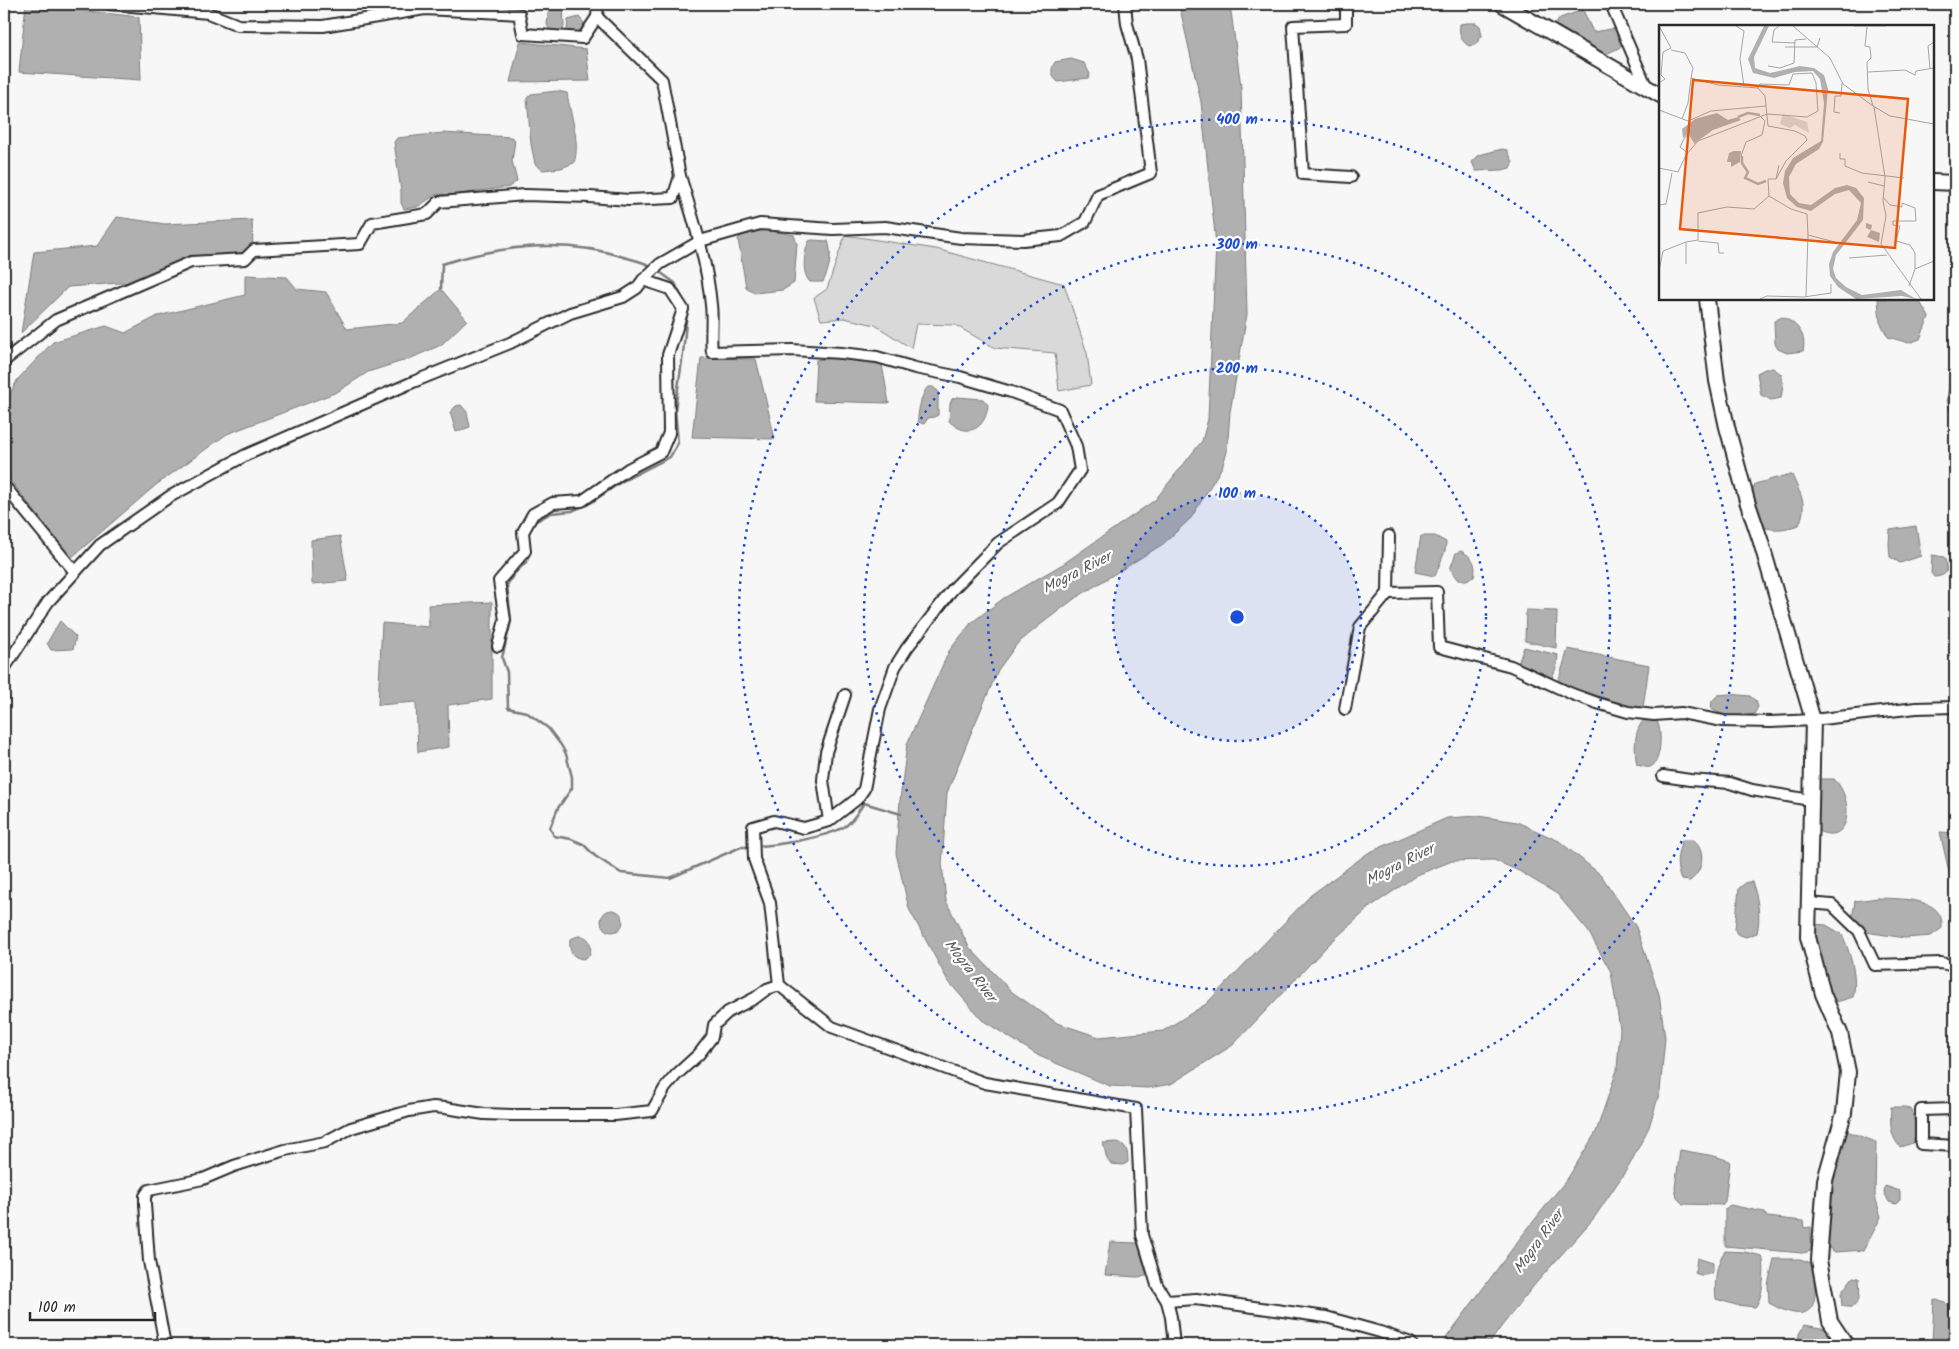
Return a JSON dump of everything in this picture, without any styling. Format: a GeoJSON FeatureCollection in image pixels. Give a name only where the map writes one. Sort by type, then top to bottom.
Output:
{"type":"FeatureCollection","features":[{"type":"Feature","properties":{"kind":"street"},"geometry":{"type":"LineString","coordinates":[[110,4],[208,13],[238,25],[323,26],[425,9],[468,8],[519,14],[523,34],[584,38],[597,17],[598,4]]}},
{"type":"Feature","properties":{"kind":"street"},"geometry":{"type":"LineString","coordinates":[[4,669],[48,602],[100,545],[169,497],[246,455],[404,386],[510,343],[570,313],[623,297],[637,288],[660,264],[700,241],[760,224],[834,228],[885,227],[961,238],[1023,240],[1061,236],[1085,222],[1098,196],[1151,173],[1137,59],[1127,24],[1126,4]]}},
{"type":"Feature","properties":{"kind":"street"},"geometry":{"type":"LineString","coordinates":[[1346,4],[1346,24],[1293,26],[1303,174],[1351,177]]}},
{"type":"Feature","properties":{"kind":"street"},"geometry":{"type":"LineString","coordinates":[[1502,4],[1657,94]]}},
{"type":"Feature","properties":{"kind":"street"},"geometry":{"type":"LineString","coordinates":[[1611,4],[1657,94]]}},
{"type":"Feature","properties":{"kind":"street"},"geometry":{"type":"LineString","coordinates":[[597,17],[662,80],[680,176],[700,241],[712,306],[710,335],[712,352],[792,350],[841,353],[877,357],[914,368],[960,377],[1011,392],[1060,410],[1076,446],[1080,470],[1058,503],[998,543],[952,590],[907,648],[895,667],[880,709],[864,789],[857,799],[829,821],[804,828],[774,821],[753,828],[754,859],[770,903],[779,985],[832,1027],[984,1083],[1136,1109],[1142,1235],[1158,1285],[1167,1301],[1174,1345]]}},
{"type":"Feature","properties":{"kind":"street"},"geometry":{"type":"LineString","coordinates":[[4,361],[56,320],[191,262],[245,259],[254,250],[360,244],[372,223],[427,214],[439,202],[525,195],[629,200],[673,198],[680,176]]}},
{"type":"Feature","properties":{"kind":"street"},"geometry":{"type":"LineString","coordinates":[[1934,182],[1955,184]]}},
{"type":"Feature","properties":{"kind":"street"},"geometry":{"type":"LineString","coordinates":[[498,646],[505,620],[500,581],[525,550],[523,532],[532,514],[553,503],[582,501],[628,469],[661,452],[664,446],[669,433],[668,355],[683,309],[670,289],[643,280]]}},
{"type":"Feature","properties":{"kind":"street"},"geometry":{"type":"LineString","coordinates":[[1707,300],[1717,381],[1727,427],[1747,501],[1813,720],[1808,937],[1823,994],[1840,1032],[1848,1072],[1844,1113],[1825,1180],[1819,1260],[1830,1321],[1846,1345]]}},
{"type":"Feature","properties":{"kind":"street"},"geometry":{"type":"LineString","coordinates":[[4,492],[7,489],[76,572]]}},
{"type":"Feature","properties":{"kind":"street"},"geometry":{"type":"LineString","coordinates":[[1345,709],[1360,627],[1388,593],[1390,536]]}},
{"type":"Feature","properties":{"kind":"street"},"geometry":{"type":"LineString","coordinates":[[1388,593],[1437,592],[1439,647],[1510,666],[1597,704],[1628,712],[1654,715],[1681,713],[1723,721],[1813,720],[1916,708],[1955,707]]}},
{"type":"Feature","properties":{"kind":"street"},"geometry":{"type":"LineString","coordinates":[[4,649],[14,654]]}},
{"type":"Feature","properties":{"kind":"street"},"geometry":{"type":"LineString","coordinates":[[829,821],[823,780],[826,752],[845,695]]}},
{"type":"Feature","properties":{"kind":"street"},"geometry":{"type":"LineString","coordinates":[[1663,776],[1730,783],[1752,790],[1810,800]]}},
{"type":"Feature","properties":{"kind":"street"},"geometry":{"type":"LineString","coordinates":[[1808,903],[1832,905],[1859,931],[1875,965],[1941,963],[1955,966]]}},
{"type":"Feature","properties":{"kind":"street"},"geometry":{"type":"LineString","coordinates":[[165,1345],[148,1262],[145,1196],[149,1190],[203,1179],[234,1166],[284,1150],[325,1142],[351,1128],[409,1111],[433,1107],[484,1114],[512,1115],[615,1115],[652,1111],[676,1075],[699,1054],[712,1037],[714,1025],[728,1012],[755,998],[767,989],[779,985]]}},
{"type":"Feature","properties":{"kind":"street"},"geometry":{"type":"LineString","coordinates":[[1955,1109],[1921,1110],[1921,1144],[1955,1146]]}},
{"type":"Feature","properties":{"kind":"street"},"geometry":{"type":"LineString","coordinates":[[1167,1301],[1196,1299],[1318,1316],[1349,1323],[1411,1343]]}},
{"type":"Feature","properties":{"kind":"shaded area"},"geometry":{"type":"Polygon","coordinates":[[[845,235],[936,249],[1064,284],[1087,353],[1091,385],[1059,391],[1055,353],[995,348],[955,325],[916,324],[911,348],[875,325],[844,318],[821,320],[814,298],[827,289],[845,235]]]}},
{"type":"Feature","properties":{"kind":"water"},"geometry":{"type":"Polygon","coordinates":[[[26,4],[139,17],[141,80],[19,72],[26,4]]]}},
{"type":"Feature","properties":{"kind":"water"},"geometry":{"type":"Polygon","coordinates":[[[549,4],[563,4],[564,26],[562,33],[551,31],[547,25],[549,4]]]}},
{"type":"Feature","properties":{"kind":"water","name":"Mogra River"},"geometry":{"type":"Polygon","coordinates":[[[1179,4],[1230,4],[1241,87],[1247,314],[1230,412],[1227,452],[1222,467],[1191,518],[1163,544],[1074,599],[1040,625],[1017,644],[998,670],[947,793],[942,864],[946,901],[969,947],[1012,992],[1057,1023],[1099,1037],[1163,1031],[1206,1004],[1311,895],[1368,853],[1447,818],[1478,816],[1517,822],[1559,841],[1601,875],[1636,927],[1659,994],[1665,1038],[1660,1091],[1649,1127],[1629,1166],[1594,1218],[1536,1283],[1488,1345],[1441,1345],[1521,1237],[1568,1178],[1596,1132],[1617,1070],[1620,1029],[1611,972],[1588,931],[1557,894],[1519,871],[1494,860],[1452,861],[1417,875],[1370,907],[1328,945],[1233,1045],[1171,1084],[1148,1088],[1110,1086],[1039,1056],[982,1020],[948,981],[909,909],[896,853],[907,744],[949,651],[971,623],[1004,598],[1063,564],[1155,500],[1202,441],[1208,419],[1216,244],[1201,102],[1179,4]]]}},
{"type":"Feature","properties":{"kind":"water"},"geometry":{"type":"Polygon","coordinates":[[[1583,10],[1593,32],[1617,28],[1623,46],[1604,55],[1555,25],[1560,18],[1583,10]]]}},
{"type":"Feature","properties":{"kind":"water"},"geometry":{"type":"Polygon","coordinates":[[[579,17],[584,23],[583,30],[581,33],[569,33],[567,30],[568,20],[579,17]]]}},
{"type":"Feature","properties":{"kind":"water"},"geometry":{"type":"Polygon","coordinates":[[[1476,23],[1480,26],[1482,36],[1475,45],[1469,46],[1461,37],[1460,24],[1476,23]]]}},
{"type":"Feature","properties":{"kind":"water"},"geometry":{"type":"Polygon","coordinates":[[[520,42],[586,49],[590,81],[510,82],[520,42]]]}},
{"type":"Feature","properties":{"kind":"water"},"geometry":{"type":"Polygon","coordinates":[[[1071,59],[1084,63],[1090,74],[1088,78],[1058,82],[1052,73],[1055,62],[1071,59]]]}},
{"type":"Feature","properties":{"kind":"water"},"geometry":{"type":"Polygon","coordinates":[[[557,91],[567,93],[576,137],[576,155],[574,163],[561,168],[543,170],[535,164],[531,144],[527,98],[531,94],[557,91]]]}},
{"type":"Feature","properties":{"kind":"water"},"geometry":{"type":"Polygon","coordinates":[[[443,133],[511,137],[515,140],[512,161],[517,181],[509,187],[452,195],[437,194],[417,207],[404,209],[401,203],[394,142],[397,138],[443,133]]]}},
{"type":"Feature","properties":{"kind":"water"},"geometry":{"type":"Polygon","coordinates":[[[1502,149],[1507,150],[1513,162],[1510,168],[1476,171],[1472,162],[1479,155],[1502,149]]]}},
{"type":"Feature","properties":{"kind":"water"},"geometry":{"type":"Polygon","coordinates":[[[117,217],[165,224],[252,220],[253,247],[242,253],[177,263],[133,282],[68,287],[21,333],[34,252],[97,246],[117,217]]]}},
{"type":"Feature","properties":{"kind":"water"},"geometry":{"type":"Polygon","coordinates":[[[766,230],[794,235],[797,244],[794,283],[783,290],[754,293],[746,287],[738,239],[743,234],[766,230]]]}},
{"type":"Feature","properties":{"kind":"water"},"geometry":{"type":"Polygon","coordinates":[[[809,241],[828,241],[830,262],[823,282],[810,282],[805,273],[806,251],[809,241]]]}},
{"type":"Feature","properties":{"kind":"water"},"geometry":{"type":"Polygon","coordinates":[[[245,275],[287,277],[297,289],[326,292],[347,329],[402,323],[441,289],[467,320],[441,345],[409,359],[368,372],[337,392],[227,434],[156,485],[71,558],[7,476],[4,479],[4,404],[18,379],[53,342],[106,326],[125,333],[158,316],[245,295],[245,275]]]}},
{"type":"Feature","properties":{"kind":"water"},"geometry":{"type":"Polygon","coordinates":[[[1878,300],[1916,300],[1920,302],[1929,317],[1920,339],[1909,343],[1888,337],[1880,322],[1878,300]]]}},
{"type":"Feature","properties":{"kind":"water"},"geometry":{"type":"Polygon","coordinates":[[[1782,317],[1800,330],[1804,340],[1803,351],[1787,353],[1778,349],[1775,343],[1774,321],[1782,317]]]}},
{"type":"Feature","properties":{"kind":"water"},"geometry":{"type":"Polygon","coordinates":[[[860,355],[882,365],[889,403],[814,401],[816,360],[860,355]]]}},
{"type":"Feature","properties":{"kind":"water"},"geometry":{"type":"Polygon","coordinates":[[[701,358],[756,359],[775,439],[692,437],[701,358]]]}},
{"type":"Feature","properties":{"kind":"water"},"geometry":{"type":"Polygon","coordinates":[[[1773,368],[1781,374],[1783,385],[1781,398],[1771,400],[1761,395],[1757,373],[1773,368]]]}},
{"type":"Feature","properties":{"kind":"water"},"geometry":{"type":"Polygon","coordinates":[[[1955,377],[1955,413],[1950,411],[1947,400],[1950,378],[1955,377]]]}},
{"type":"Feature","properties":{"kind":"water"},"geometry":{"type":"Polygon","coordinates":[[[928,387],[933,387],[938,391],[938,415],[928,418],[924,424],[918,422],[918,414],[922,398],[928,387]]]}},
{"type":"Feature","properties":{"kind":"water"},"geometry":{"type":"Polygon","coordinates":[[[957,397],[983,399],[988,405],[984,420],[974,429],[962,429],[949,421],[950,404],[952,399],[957,397]]]}},
{"type":"Feature","properties":{"kind":"water"},"geometry":{"type":"Polygon","coordinates":[[[461,405],[467,412],[470,427],[456,432],[450,412],[456,406],[461,405]]]}},
{"type":"Feature","properties":{"kind":"water"},"geometry":{"type":"Polygon","coordinates":[[[1792,475],[1801,494],[1803,511],[1799,525],[1781,529],[1763,527],[1754,501],[1753,490],[1755,484],[1792,475]]]}},
{"type":"Feature","properties":{"kind":"water"},"geometry":{"type":"Polygon","coordinates":[[[1916,526],[1921,556],[1900,563],[1890,557],[1890,530],[1916,526]]]}},
{"type":"Feature","properties":{"kind":"water"},"geometry":{"type":"Polygon","coordinates":[[[340,536],[348,581],[312,584],[311,540],[340,536]]]}},
{"type":"Feature","properties":{"kind":"water"},"geometry":{"type":"Polygon","coordinates":[[[1421,536],[1435,536],[1446,542],[1445,551],[1435,576],[1415,572],[1421,536]]]}},
{"type":"Feature","properties":{"kind":"water"},"geometry":{"type":"Polygon","coordinates":[[[1461,551],[1471,558],[1475,568],[1474,577],[1466,580],[1459,580],[1450,569],[1456,553],[1461,551]]]}},
{"type":"Feature","properties":{"kind":"water"},"geometry":{"type":"Polygon","coordinates":[[[1932,555],[1944,557],[1947,571],[1943,575],[1934,577],[1931,573],[1932,555]]]}},
{"type":"Feature","properties":{"kind":"water"},"geometry":{"type":"Polygon","coordinates":[[[492,602],[492,699],[448,705],[449,747],[418,752],[416,702],[378,705],[382,623],[429,627],[428,605],[492,602]]]}},
{"type":"Feature","properties":{"kind":"water"},"geometry":{"type":"Polygon","coordinates":[[[1526,610],[1557,611],[1556,648],[1525,641],[1526,610]]]}},
{"type":"Feature","properties":{"kind":"water"},"geometry":{"type":"Polygon","coordinates":[[[60,621],[76,637],[73,649],[51,650],[47,643],[60,621]]]}},
{"type":"Feature","properties":{"kind":"water"},"geometry":{"type":"Polygon","coordinates":[[[1524,647],[1558,655],[1557,665],[1551,681],[1518,664],[1524,647]]]}},
{"type":"Feature","properties":{"kind":"water"},"geometry":{"type":"Polygon","coordinates":[[[1568,649],[1649,665],[1643,708],[1599,700],[1558,682],[1568,649]]]}},
{"type":"Feature","properties":{"kind":"water"},"geometry":{"type":"Polygon","coordinates":[[[1718,695],[1750,696],[1756,701],[1758,707],[1754,714],[1732,716],[1711,709],[1712,701],[1718,695]]]}},
{"type":"Feature","properties":{"kind":"water"},"geometry":{"type":"Polygon","coordinates":[[[1649,717],[1656,720],[1658,724],[1660,744],[1655,763],[1647,767],[1637,765],[1635,745],[1640,725],[1649,717]]]}},
{"type":"Feature","properties":{"kind":"water"},"geometry":{"type":"Polygon","coordinates":[[[1819,779],[1834,779],[1845,797],[1846,818],[1843,827],[1837,833],[1828,834],[1816,830],[1819,779]]]}},
{"type":"Feature","properties":{"kind":"water"},"geometry":{"type":"Polygon","coordinates":[[[1940,832],[1955,833],[1955,899],[1940,832]]]}},
{"type":"Feature","properties":{"kind":"water"},"geometry":{"type":"Polygon","coordinates":[[[1682,840],[1693,840],[1702,855],[1698,872],[1690,881],[1681,880],[1677,865],[1682,840]]]}},
{"type":"Feature","properties":{"kind":"water"},"geometry":{"type":"Polygon","coordinates":[[[1747,882],[1752,882],[1754,888],[1759,920],[1757,933],[1746,937],[1737,934],[1735,930],[1739,888],[1747,882]]]}},
{"type":"Feature","properties":{"kind":"water"},"geometry":{"type":"Polygon","coordinates":[[[1878,898],[1909,900],[1929,905],[1936,910],[1941,918],[1942,928],[1931,936],[1905,938],[1859,931],[1852,920],[1855,901],[1878,898]]]}},
{"type":"Feature","properties":{"kind":"water"},"geometry":{"type":"Polygon","coordinates":[[[612,910],[620,913],[623,921],[620,929],[612,932],[604,929],[601,921],[604,913],[612,910]]]}},
{"type":"Feature","properties":{"kind":"water"},"geometry":{"type":"Polygon","coordinates":[[[1813,924],[1826,925],[1842,934],[1854,973],[1853,997],[1833,1003],[1823,980],[1813,924]]]}},
{"type":"Feature","properties":{"kind":"water"},"geometry":{"type":"Polygon","coordinates":[[[578,936],[588,939],[591,948],[590,955],[583,959],[573,955],[570,947],[570,939],[578,936]]]}},
{"type":"Feature","properties":{"kind":"water"},"geometry":{"type":"Polygon","coordinates":[[[1891,1107],[1905,1107],[1911,1110],[1916,1127],[1913,1143],[1900,1147],[1897,1143],[1891,1129],[1891,1107]]]}},
{"type":"Feature","properties":{"kind":"water"},"geometry":{"type":"Polygon","coordinates":[[[1847,1131],[1876,1142],[1875,1196],[1881,1217],[1864,1250],[1835,1252],[1826,1246],[1832,1189],[1847,1131]]]}},
{"type":"Feature","properties":{"kind":"water"},"geometry":{"type":"Polygon","coordinates":[[[1117,1142],[1125,1147],[1127,1152],[1128,1162],[1123,1165],[1111,1164],[1107,1159],[1103,1143],[1117,1142]]]}},
{"type":"Feature","properties":{"kind":"water"},"geometry":{"type":"Polygon","coordinates":[[[1680,1150],[1730,1161],[1725,1201],[1722,1205],[1683,1204],[1677,1198],[1675,1188],[1680,1150]]]}},
{"type":"Feature","properties":{"kind":"water"},"geometry":{"type":"Polygon","coordinates":[[[1885,1186],[1900,1191],[1900,1200],[1896,1204],[1889,1202],[1884,1192],[1885,1186]]]}},
{"type":"Feature","properties":{"kind":"water"},"geometry":{"type":"Polygon","coordinates":[[[1730,1205],[1764,1212],[1767,1217],[1803,1221],[1804,1228],[1811,1227],[1811,1251],[1802,1253],[1725,1246],[1725,1209],[1730,1205]]]}},
{"type":"Feature","properties":{"kind":"water"},"geometry":{"type":"Polygon","coordinates":[[[1110,1242],[1138,1243],[1147,1276],[1105,1275],[1110,1242]]]}},
{"type":"Feature","properties":{"kind":"water"},"geometry":{"type":"Polygon","coordinates":[[[1725,1251],[1745,1252],[1762,1256],[1764,1267],[1763,1283],[1758,1303],[1755,1307],[1736,1305],[1716,1299],[1716,1274],[1725,1251]]]}},
{"type":"Feature","properties":{"kind":"water"},"geometry":{"type":"Polygon","coordinates":[[[1697,1258],[1713,1263],[1713,1272],[1704,1275],[1695,1273],[1697,1258]]]}},
{"type":"Feature","properties":{"kind":"water"},"geometry":{"type":"Polygon","coordinates":[[[1774,1259],[1800,1259],[1811,1263],[1814,1277],[1814,1300],[1811,1308],[1805,1312],[1796,1313],[1784,1310],[1769,1303],[1768,1285],[1774,1259]]]}},
{"type":"Feature","properties":{"kind":"water"},"geometry":{"type":"Polygon","coordinates":[[[1853,1277],[1859,1278],[1860,1290],[1858,1300],[1853,1306],[1842,1306],[1841,1293],[1853,1277]]]}},
{"type":"Feature","properties":{"kind":"water"},"geometry":{"type":"Polygon","coordinates":[[[1934,1299],[1953,1306],[1950,1345],[1932,1345],[1934,1299]]]}},
{"type":"Feature","properties":{"kind":"water"},"geometry":{"type":"Polygon","coordinates":[[[1804,1325],[1827,1329],[1836,1345],[1802,1345],[1798,1341],[1799,1334],[1804,1325]]]}},
{"type":"Feature","properties":{"kind":"waterway"},"geometry":{"type":"LineString","coordinates":[[441,289],[442,264],[465,257],[511,248],[534,246],[581,248],[637,260],[652,267]]}},
{"type":"Feature","properties":{"kind":"waterway"},"geometry":{"type":"LineString","coordinates":[[657,270],[675,283],[682,298]]}},
{"type":"Feature","properties":{"kind":"waterway"},"geometry":{"type":"LineString","coordinates":[[528,535],[533,523],[551,513],[572,511],[592,502],[621,482],[670,457],[678,443],[675,409],[687,311]]}},
{"type":"Feature","properties":{"kind":"waterway"},"geometry":{"type":"LineString","coordinates":[[529,553],[527,561],[514,574],[507,585],[511,621],[502,658],[507,672],[508,708],[526,712],[548,728],[566,754],[572,777],[572,788],[558,808],[550,828],[554,836],[571,839],[583,844],[595,856],[621,873],[670,878],[741,847],[750,847]]}},
{"type":"Feature","properties":{"kind":"waterway"},"geometry":{"type":"LineString","coordinates":[[755,846],[801,840],[836,831],[850,823],[864,803],[901,814]]}}]}
